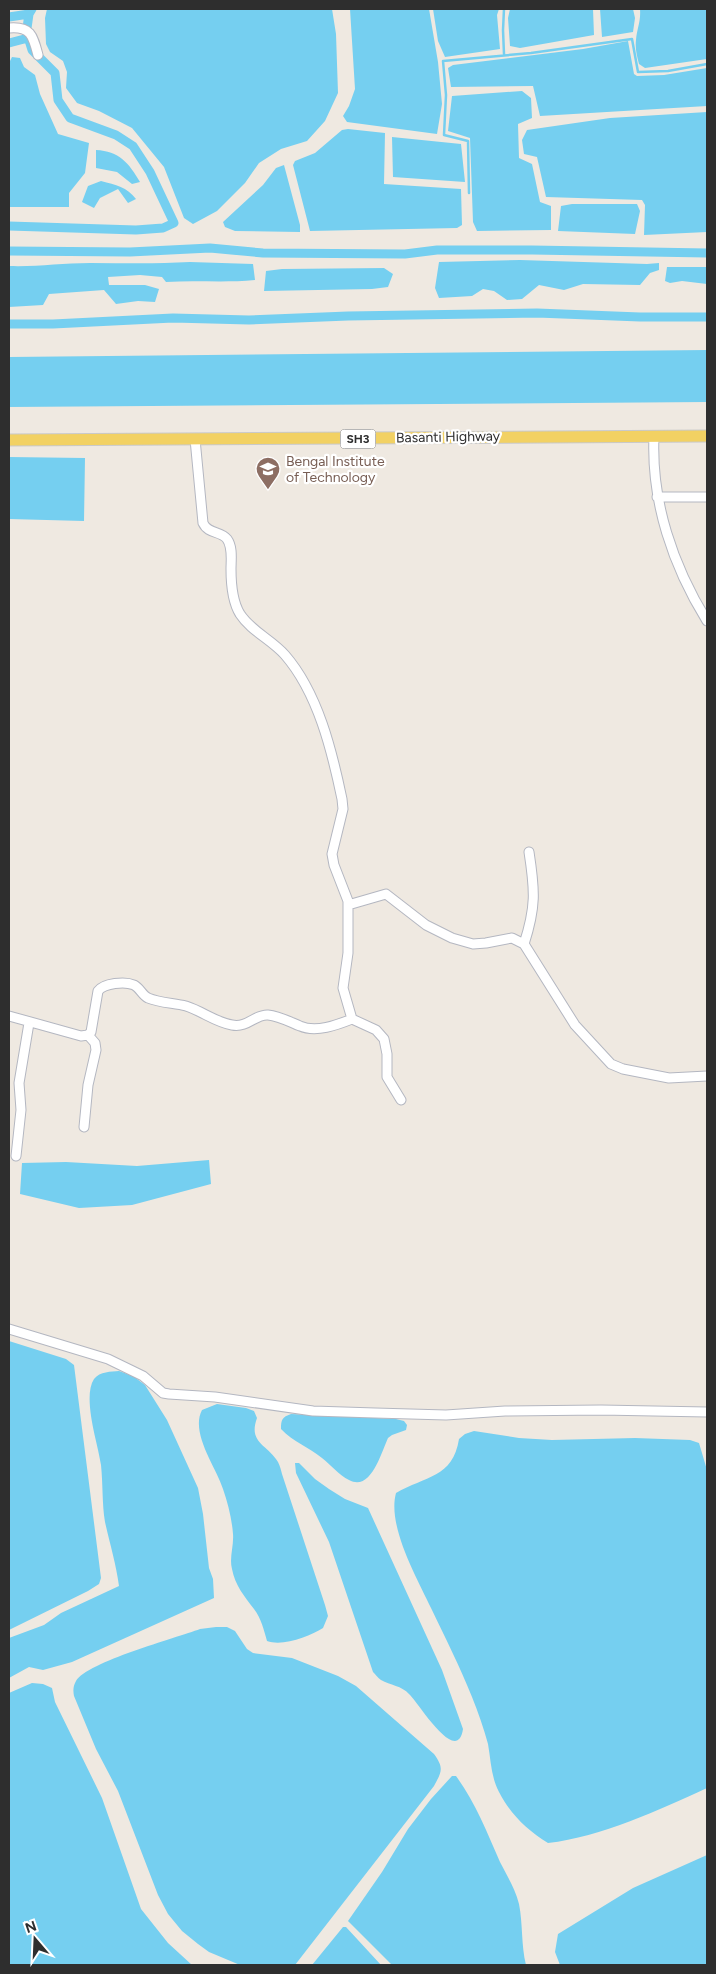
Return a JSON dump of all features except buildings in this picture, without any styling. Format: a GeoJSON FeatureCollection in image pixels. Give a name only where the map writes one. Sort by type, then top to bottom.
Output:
{"type":"FeatureCollection","features":[{"type":"Feature","properties":{"kind":"main road","name":"Basanti Highway"},"geometry":{"type":"LineString","coordinates":[[9,440],[707,436]]}},
{"type":"Feature","properties":{"kind":"street"},"geometry":{"type":"LineString","coordinates":[[9,28],[16,27],[30,32],[34,37],[38,55]]}},
{"type":"Feature","properties":{"kind":"street"},"geometry":{"type":"LineString","coordinates":[[654,436],[657,497],[665,529],[696,603],[707,621]]}},
{"type":"Feature","properties":{"kind":"street"},"geometry":{"type":"LineString","coordinates":[[195,439],[203,523],[209,531],[225,537],[229,543],[232,588],[236,605],[246,621],[290,662],[311,695],[321,720],[342,799],[343,809],[332,854],[348,905],[348,953],[343,988],[352,1019]]}},
{"type":"Feature","properties":{"kind":"street"},"geometry":{"type":"LineString","coordinates":[[657,497],[707,497]]}},
{"type":"Feature","properties":{"kind":"street"},"geometry":{"type":"LineString","coordinates":[[524,944],[534,905],[529,852]]}},
{"type":"Feature","properties":{"kind":"street"},"geometry":{"type":"LineString","coordinates":[[348,905],[386,894],[426,925],[452,938],[473,944],[512,938],[524,944],[575,1025],[611,1064],[623,1069],[670,1078],[707,1076]]}},
{"type":"Feature","properties":{"kind":"street"},"geometry":{"type":"LineString","coordinates":[[9,1016],[81,1036],[88,1035],[91,1032],[98,990],[105,986],[120,984],[134,985],[149,998],[185,1006],[211,1019],[232,1026],[246,1024],[264,1015],[311,1028],[330,1027],[352,1019],[376,1030],[384,1039],[387,1054],[387,1077],[400,1100]]}},
{"type":"Feature","properties":{"kind":"street"},"geometry":{"type":"LineString","coordinates":[[16,1156],[22,1110],[20,1086],[29,1022]]}},
{"type":"Feature","properties":{"kind":"street"},"geometry":{"type":"LineString","coordinates":[[84,1127],[88,1085],[96,1050],[95,1043],[88,1035]]}},
{"type":"Feature","properties":{"kind":"street"},"geometry":{"type":"LineString","coordinates":[[9,1083],[20,1086]]}},
{"type":"Feature","properties":{"kind":"street"},"geometry":{"type":"LineString","coordinates":[[9,1330],[108,1359],[143,1376],[163,1393],[169,1394],[214,1397],[314,1411],[375,1414],[592,1410],[707,1412]]}},
{"type":"Feature","properties":{"kind":"water"},"geometry":{"type":"Polygon","coordinates":[[[47,9],[332,9],[336,34],[338,93],[325,121],[307,141],[281,149],[259,163],[245,183],[217,211],[193,224],[184,218],[164,167],[132,128],[99,111],[77,103],[66,88],[67,72],[63,61],[50,52],[46,44],[45,18],[47,9]]]}},
{"type":"Feature","properties":{"kind":"water"},"geometry":{"type":"Polygon","coordinates":[[[350,9],[429,9],[438,62],[442,104],[437,134],[347,122],[343,116],[355,89],[350,9]]]}},
{"type":"Feature","properties":{"kind":"water"},"geometry":{"type":"Polygon","coordinates":[[[433,9],[499,9],[497,15],[500,49],[445,57],[438,41],[433,9]]]}},
{"type":"Feature","properties":{"kind":"water"},"geometry":{"type":"Polygon","coordinates":[[[510,9],[593,9],[594,35],[520,48],[510,46],[508,18],[510,9]]]}},
{"type":"Feature","properties":{"kind":"water"},"geometry":{"type":"Polygon","coordinates":[[[600,9],[633,9],[635,18],[633,32],[602,37],[600,9]]]}},
{"type":"Feature","properties":{"kind":"water"},"geometry":{"type":"Polygon","coordinates":[[[640,9],[707,9],[707,59],[645,68],[639,64],[636,52],[636,36],[640,9]]]}},
{"type":"Feature","properties":{"kind":"water"},"geometry":{"type":"Polygon","coordinates":[[[628,41],[634,74],[637,76],[664,75],[707,68],[707,106],[540,116],[533,86],[451,87],[448,68],[453,65],[583,49],[628,41]]]}},
{"type":"Feature","properties":{"kind":"water"},"geometry":{"type":"Polygon","coordinates":[[[12,57],[20,58],[24,67],[35,75],[40,94],[58,134],[89,143],[85,173],[69,193],[69,207],[9,207],[9,63],[12,57]]]}},
{"type":"Feature","properties":{"kind":"water"},"geometry":{"type":"Polygon","coordinates":[[[522,91],[531,98],[532,118],[518,124],[519,158],[532,164],[540,202],[551,206],[551,230],[477,231],[473,222],[470,138],[448,131],[452,96],[522,91]]]}},
{"type":"Feature","properties":{"kind":"water"},"geometry":{"type":"Polygon","coordinates":[[[707,112],[707,232],[644,235],[645,205],[642,200],[546,197],[537,157],[524,154],[522,140],[527,130],[610,118],[707,112]]]}},
{"type":"Feature","properties":{"kind":"water"},"geometry":{"type":"Polygon","coordinates":[[[342,130],[385,133],[384,184],[461,189],[462,225],[457,228],[310,231],[293,165],[295,161],[315,153],[342,130]]]}},
{"type":"Feature","properties":{"kind":"water"},"geometry":{"type":"Polygon","coordinates":[[[392,137],[461,144],[465,182],[393,177],[392,137]]]}},
{"type":"Feature","properties":{"kind":"water"},"geometry":{"type":"Polygon","coordinates":[[[96,150],[111,153],[122,159],[132,169],[140,182],[132,184],[117,172],[96,168],[96,150]]]}},
{"type":"Feature","properties":{"kind":"water"},"geometry":{"type":"Polygon","coordinates":[[[284,165],[300,225],[300,232],[235,231],[225,227],[223,222],[263,185],[276,168],[284,165]]]}},
{"type":"Feature","properties":{"kind":"water"},"geometry":{"type":"Polygon","coordinates":[[[101,181],[125,189],[136,199],[128,203],[118,189],[100,198],[94,208],[82,202],[88,186],[101,181]]]}},
{"type":"Feature","properties":{"kind":"water"},"geometry":{"type":"Polygon","coordinates":[[[572,204],[637,204],[640,211],[635,234],[558,231],[561,206],[572,204]]]}},
{"type":"Feature","properties":{"kind":"water"},"geometry":{"type":"Polygon","coordinates":[[[520,260],[659,263],[659,270],[650,273],[640,285],[583,284],[564,290],[539,285],[522,299],[507,300],[494,291],[483,289],[472,296],[439,298],[435,288],[439,262],[520,260]]]}},
{"type":"Feature","properties":{"kind":"water"},"geometry":{"type":"Polygon","coordinates":[[[190,262],[253,264],[255,280],[166,282],[162,277],[140,275],[108,277],[109,285],[145,285],[159,289],[155,302],[138,301],[116,304],[104,290],[49,294],[43,305],[9,307],[9,266],[190,262]]]}},
{"type":"Feature","properties":{"kind":"water"},"geometry":{"type":"Polygon","coordinates":[[[667,267],[707,267],[707,284],[682,281],[670,283],[665,281],[667,267]]]}},
{"type":"Feature","properties":{"kind":"water"},"geometry":{"type":"Polygon","coordinates":[[[384,268],[393,274],[388,287],[264,291],[266,271],[282,269],[384,268]]]}},
{"type":"Feature","properties":{"kind":"water"},"geometry":{"type":"Polygon","coordinates":[[[707,350],[707,402],[9,407],[9,357],[707,350]]]}},
{"type":"Feature","properties":{"kind":"water"},"geometry":{"type":"Polygon","coordinates":[[[9,457],[85,458],[84,521],[9,519],[9,457]]]}},
{"type":"Feature","properties":{"kind":"water"},"geometry":{"type":"Polygon","coordinates":[[[209,1160],[211,1184],[132,1205],[79,1208],[20,1194],[22,1163],[66,1162],[137,1166],[209,1160]]]}},
{"type":"Feature","properties":{"kind":"water"},"geometry":{"type":"Polygon","coordinates":[[[9,1341],[66,1359],[74,1365],[101,1578],[99,1584],[88,1591],[9,1630],[9,1341]]]}},
{"type":"Feature","properties":{"kind":"water"},"geometry":{"type":"Polygon","coordinates":[[[119,1371],[133,1376],[145,1385],[167,1420],[198,1488],[209,1568],[213,1579],[214,1598],[72,1662],[43,1670],[29,1667],[9,1678],[9,1638],[44,1625],[61,1613],[119,1586],[105,1522],[101,1465],[90,1409],[90,1397],[91,1387],[96,1376],[106,1372],[119,1371]]]}},
{"type":"Feature","properties":{"kind":"water"},"geometry":{"type":"Polygon","coordinates":[[[217,1404],[254,1411],[257,1418],[255,1433],[257,1438],[278,1462],[328,1616],[323,1628],[304,1637],[281,1643],[267,1641],[259,1616],[240,1590],[233,1575],[231,1556],[233,1534],[230,1512],[220,1480],[205,1450],[199,1429],[199,1419],[202,1410],[217,1404]]]}},
{"type":"Feature","properties":{"kind":"water"},"geometry":{"type":"Polygon","coordinates":[[[291,1414],[396,1419],[404,1421],[407,1425],[406,1430],[388,1438],[374,1469],[363,1481],[357,1482],[349,1480],[317,1454],[281,1429],[283,1419],[291,1414]]]}},
{"type":"Feature","properties":{"kind":"water"},"geometry":{"type":"Polygon","coordinates":[[[474,1431],[519,1438],[552,1440],[635,1438],[690,1440],[699,1443],[707,1470],[707,1788],[609,1829],[568,1840],[548,1843],[533,1833],[509,1808],[494,1781],[483,1726],[467,1686],[405,1552],[399,1536],[394,1506],[396,1493],[444,1469],[451,1462],[456,1452],[459,1439],[465,1434],[474,1431]]]}},
{"type":"Feature","properties":{"kind":"water"},"geometry":{"type":"Polygon","coordinates":[[[295,1463],[299,1463],[315,1479],[345,1499],[368,1508],[442,1670],[463,1729],[459,1739],[453,1741],[445,1736],[436,1728],[406,1691],[381,1680],[373,1672],[329,1542],[296,1473],[295,1463]]]}},
{"type":"Feature","properties":{"kind":"water"},"geometry":{"type":"Polygon","coordinates":[[[227,1627],[235,1631],[247,1649],[253,1653],[292,1658],[338,1676],[356,1686],[434,1754],[441,1766],[434,1786],[295,1965],[240,1965],[209,1952],[182,1931],[168,1914],[158,1895],[118,1791],[96,1749],[74,1696],[76,1681],[97,1666],[133,1651],[200,1629],[227,1627]]]}},
{"type":"Feature","properties":{"kind":"water"},"geometry":{"type":"Polygon","coordinates":[[[32,1683],[43,1684],[52,1688],[55,1702],[102,1798],[141,1909],[168,1943],[192,1965],[9,1965],[9,1693],[32,1683]]]}},
{"type":"Feature","properties":{"kind":"water"},"geometry":{"type":"Polygon","coordinates":[[[452,1776],[456,1776],[475,1807],[511,1882],[519,1904],[526,1965],[392,1965],[348,1921],[382,1872],[408,1829],[452,1776]]]}},
{"type":"Feature","properties":{"kind":"water"},"geometry":{"type":"Polygon","coordinates":[[[707,1855],[707,1965],[560,1965],[555,1952],[558,1934],[633,1888],[707,1855]]]}},
{"type":"Feature","properties":{"kind":"water"},"geometry":{"type":"Polygon","coordinates":[[[343,1927],[346,1927],[381,1965],[312,1965],[343,1927]]]}},
{"type":"Feature","properties":{"kind":"waterway"},"geometry":{"type":"LineString","coordinates":[[9,17],[29,14],[32,9]]}},
{"type":"Feature","properties":{"kind":"waterway"},"geometry":{"type":"LineString","coordinates":[[504,9],[504,54]]}},
{"type":"Feature","properties":{"kind":"waterway"},"geometry":{"type":"LineString","coordinates":[[27,28],[29,14]]}},
{"type":"Feature","properties":{"kind":"waterway"},"geometry":{"type":"LineString","coordinates":[[9,226],[136,230],[163,228],[174,223],[150,172],[133,146],[116,135],[70,118],[58,100],[55,73],[32,50],[27,34]]}},
{"type":"Feature","properties":{"kind":"waterway"},"geometry":{"type":"LineString","coordinates":[[9,43],[28,38]]}},
{"type":"Feature","properties":{"kind":"waterway"},"geometry":{"type":"LineString","coordinates":[[469,193],[468,141],[444,135],[446,95],[443,61],[531,53],[632,39],[638,72],[668,71],[707,64]]}},
{"type":"Feature","properties":{"kind":"waterway"},"geometry":{"type":"LineString","coordinates":[[9,251],[130,252],[210,248],[263,253],[405,254],[437,250],[707,253]]}},
{"type":"Feature","properties":{"kind":"waterway"},"geometry":{"type":"LineString","coordinates":[[9,324],[53,324],[173,318],[249,320],[348,316],[537,313],[640,317],[707,317]]}},
{"type":"Feature","properties":{"kind":"place","name":"Bengal Institute of Technology"},"geometry":{"type":"Point","coordinates":[268,490]}}]}
